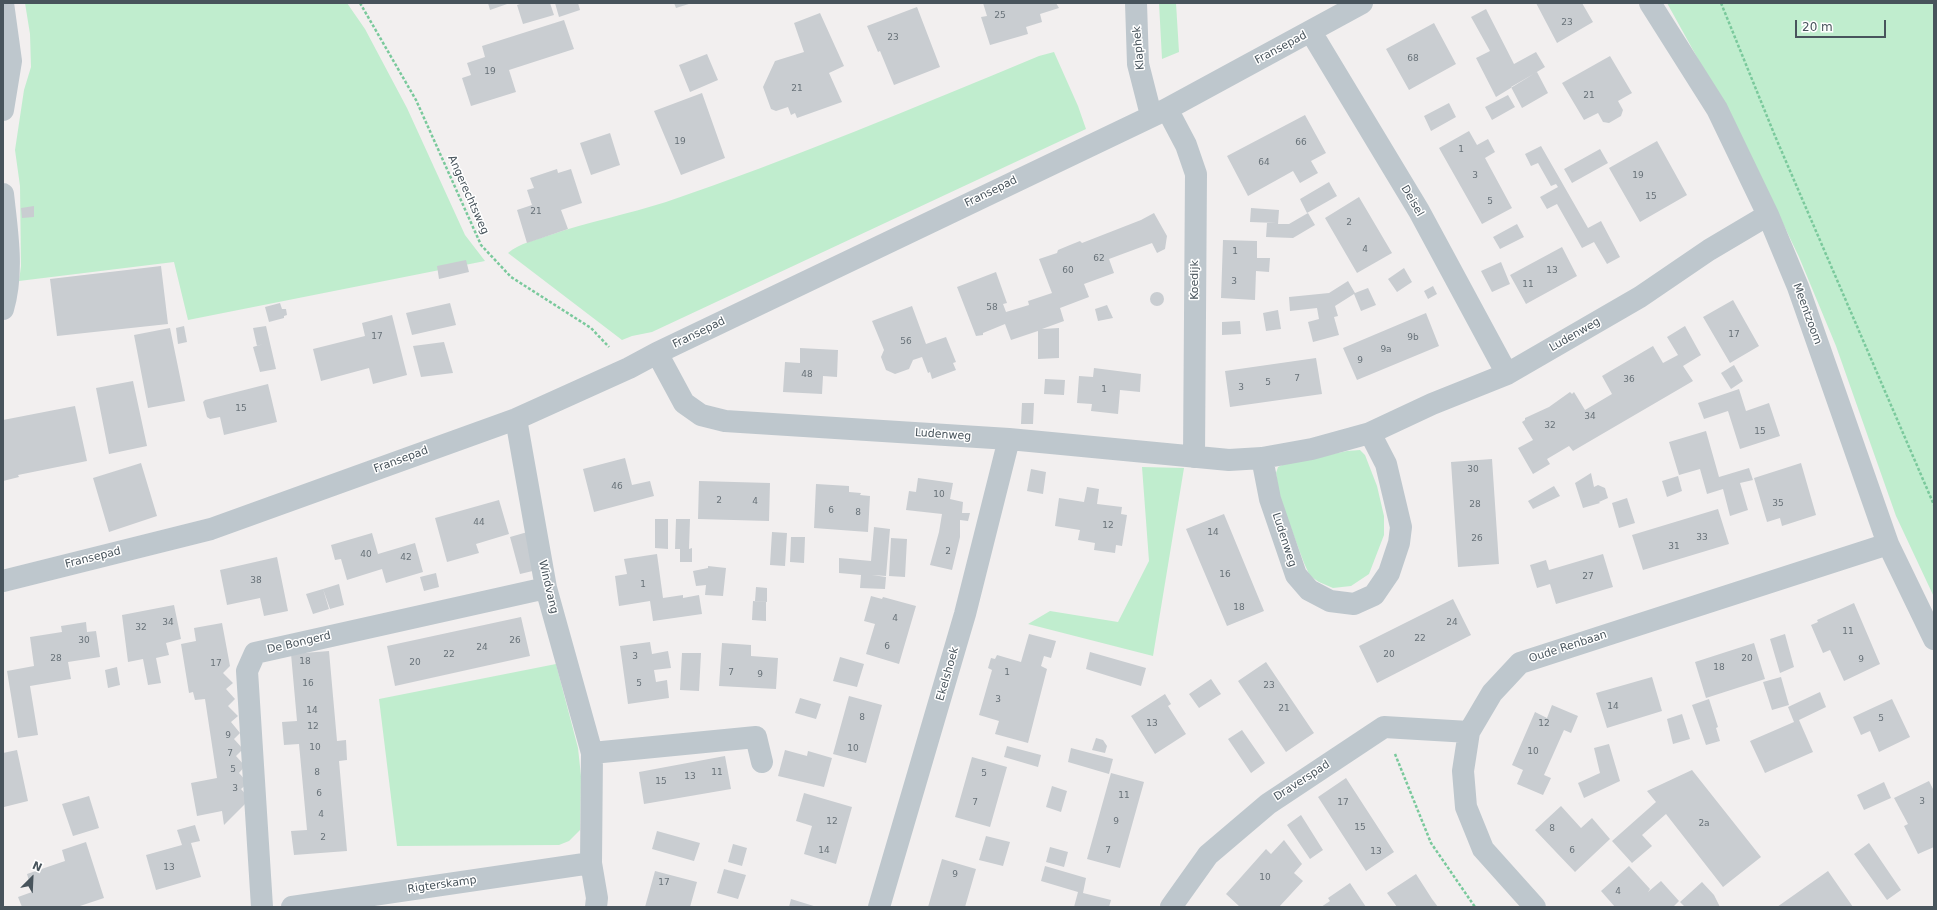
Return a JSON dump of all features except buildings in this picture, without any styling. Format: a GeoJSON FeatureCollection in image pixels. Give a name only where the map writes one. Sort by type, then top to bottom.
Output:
{"type":"FeatureCollection","features":[{"type":"Feature","properties":{"kind":"street"},"geometry":{"type":"LineString","coordinates":[[3,3],[11,61],[3,110]]}},
{"type":"Feature","properties":{"kind":"street","name":"Klaphek"},"geometry":{"type":"LineString","coordinates":[[1136,3],[1138,64],[1159,112]]}},
{"type":"Feature","properties":{"kind":"street","name":"Fransepad"},"geometry":{"type":"LineString","coordinates":[[3,581],[211,529],[516,419],[629,368],[657,353],[1159,112],[1311,32],[1362,3]]}},
{"type":"Feature","properties":{"kind":"street","name":"Meentzoom"},"geometry":{"type":"LineString","coordinates":[[1650,3],[1717,109],[1768,215],[1798,287],[1888,544],[1934,638]]}},
{"type":"Feature","properties":{"kind":"street","name":"Deisel"},"geometry":{"type":"LineString","coordinates":[[1311,32],[1418,211],[1506,374]]}},
{"type":"Feature","properties":{"kind":"street","name":"Koedijk"},"geometry":{"type":"LineString","coordinates":[[1159,112],[1186,145],[1196,174],[1194,457]]}},
{"type":"Feature","properties":{"kind":"street"},"geometry":{"type":"LineString","coordinates":[[3,194],[8,243],[8,291],[3,309]]}},
{"type":"Feature","properties":{"kind":"street","name":"Ludenweg"},"geometry":{"type":"LineString","coordinates":[[657,353],[684,403],[701,415],[725,421],[1009,439],[1229,460],[1262,458],[1312,449],[1370,433],[1432,404],[1506,374],[1640,297],[1709,250],[1768,215]]}},
{"type":"Feature","properties":{"kind":"street","name":"Windvang"},"geometry":{"type":"LineString","coordinates":[[516,419],[546,588],[592,753],[591,863],[597,898],[596,907]]}},
{"type":"Feature","properties":{"kind":"street","name":"Ludenweg"},"geometry":{"type":"LineString","coordinates":[[1262,458],[1270,498],[1296,576],[1309,590],[1330,601],[1354,604],[1374,595],[1389,573],[1401,527],[1386,464],[1370,433]]}},
{"type":"Feature","properties":{"kind":"street","name":"Ekelshoek"},"geometry":{"type":"LineString","coordinates":[[879,907],[965,614],[1009,439]]}},
{"type":"Feature","properties":{"kind":"street","name":"Oude Renbaan"},"geometry":{"type":"LineString","coordinates":[[1535,907],[1483,850],[1466,807],[1462,771],[1469,732],[1492,693],[1520,663],[1888,544]]}},
{"type":"Feature","properties":{"kind":"street","name":"De Bongerd"},"geometry":{"type":"LineString","coordinates":[[262,907],[247,671],[255,653],[546,588]]}},
{"type":"Feature","properties":{"kind":"street"},"geometry":{"type":"LineString","coordinates":[[1384,727],[1469,732]]}},
{"type":"Feature","properties":{"kind":"street","name":"Draverspad"},"geometry":{"type":"LineString","coordinates":[[1171,907],[1208,855],[1268,804],[1384,727]]}},
{"type":"Feature","properties":{"kind":"street"},"geometry":{"type":"LineString","coordinates":[[592,753],[756,737],[762,762]]}},
{"type":"Feature","properties":{"kind":"street","name":"Rigterskamp"},"geometry":{"type":"LineString","coordinates":[[292,907],[591,863]]}},
{"type":"Feature","properties":{"kind":"path","name":"Angerechtsweg"},"geometry":{"type":"LineString","coordinates":[[360,3],[416,100],[481,245],[511,277],[591,328],[629,368]]}},
{"type":"Feature","properties":{"kind":"path"},"geometry":{"type":"LineString","coordinates":[[1721,3],[1774,136],[1934,505]]}},
{"type":"Feature","properties":{"kind":"path"},"geometry":{"type":"LineString","coordinates":[[1384,727],[1431,843],[1475,907]]}},
{"type":"Feature","properties":{"kind":"green space"},"geometry":{"type":"Polygon","coordinates":[[[25,3],[347,3],[365,29],[407,108],[465,235],[485,261],[188,320],[174,262],[19,281],[21,266],[20,186],[15,150],[24,90],[31,67],[30,34],[25,3]]]}},
{"type":"Feature","properties":{"kind":"green space"},"geometry":{"type":"Polygon","coordinates":[[[1159,3],[1176,3],[1179,52],[1162,59],[1159,3]]]}},
{"type":"Feature","properties":{"kind":"green space"},"geometry":{"type":"Polygon","coordinates":[[[1667,3],[1934,3],[1934,597],[1896,516],[1836,346],[1799,257],[1744,142],[1667,3]]]}},
{"type":"Feature","properties":{"kind":"green space"},"geometry":{"type":"Polygon","coordinates":[[[1054,52],[1078,106],[1086,129],[652,332],[632,336],[622,340],[508,253],[533,240],[666,202],[760,168],[854,132],[1039,56],[1054,52]]]}},
{"type":"Feature","properties":{"kind":"green space"},"geometry":{"type":"Polygon","coordinates":[[[1360,450],[1365,455],[1377,486],[1384,516],[1384,535],[1369,574],[1351,586],[1333,588],[1310,576],[1279,496],[1276,473],[1278,467],[1284,464],[1347,451],[1360,450]]]}},
{"type":"Feature","properties":{"kind":"green space"},"geometry":{"type":"Polygon","coordinates":[[[1142,467],[1184,468],[1153,656],[1028,624],[1050,611],[1118,622],[1149,561],[1142,467]]]}},
{"type":"Feature","properties":{"kind":"green space"},"geometry":{"type":"Polygon","coordinates":[[[556,664],[578,748],[581,776],[580,830],[569,841],[559,845],[397,846],[379,699],[556,664]]]}}]}
